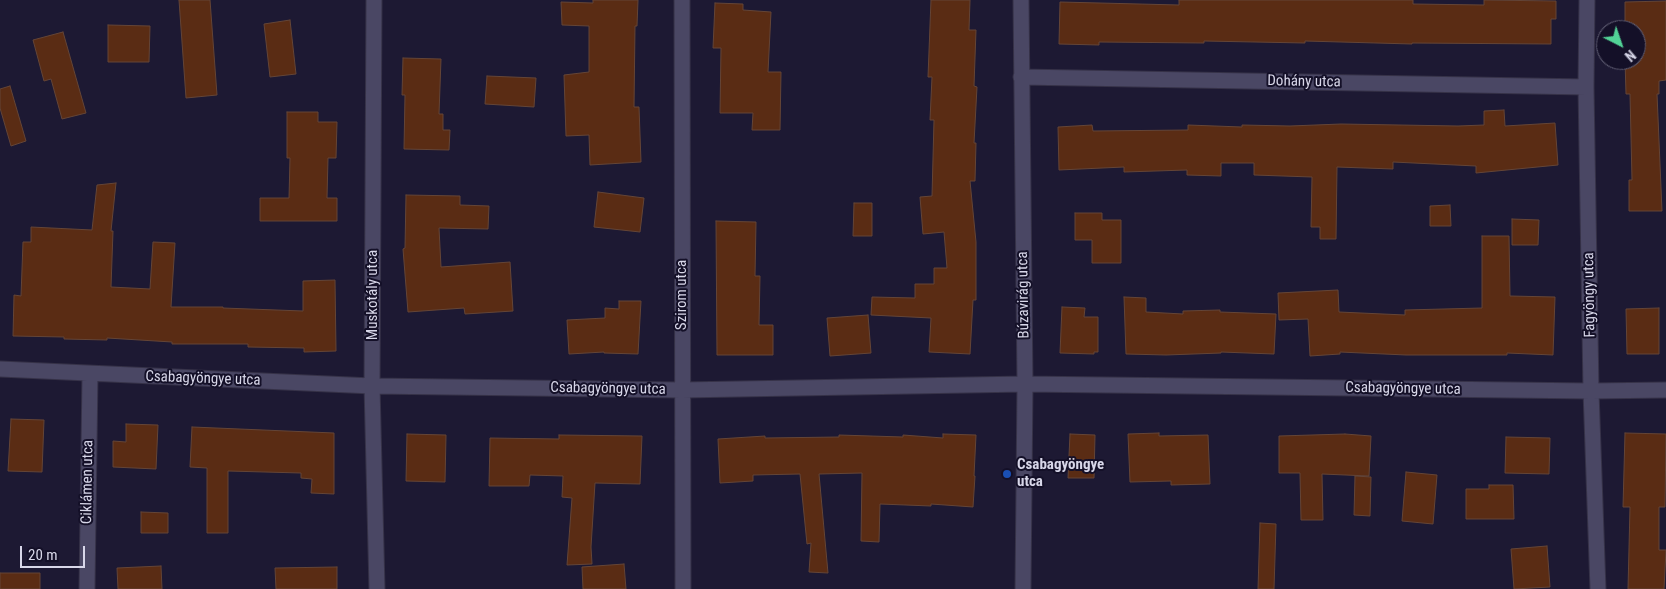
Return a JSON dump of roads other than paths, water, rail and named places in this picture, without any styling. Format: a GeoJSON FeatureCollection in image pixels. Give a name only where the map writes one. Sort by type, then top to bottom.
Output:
{"type":"FeatureCollection","features":[{"type":"Feature","properties":{"kind":"street","name":"Muskotály utca"},"geometry":{"type":"LineString","coordinates":[[374,0],[372,386],[377,589]]}},
{"type":"Feature","properties":{"kind":"street","name":"Szirom utca"},"geometry":{"type":"LineString","coordinates":[[682,0],[683,589]]}},
{"type":"Feature","properties":{"kind":"street","name":"Búzavirág utca"},"geometry":{"type":"LineString","coordinates":[[1022,0],[1021,77],[1025,384],[1023,589]]}},
{"type":"Feature","properties":{"kind":"street","name":"Fagyöngy utca"},"geometry":{"type":"LineString","coordinates":[[1587,0],[1586,87],[1598,589]]}},
{"type":"Feature","properties":{"kind":"street","name":"Dohány utca"},"geometry":{"type":"LineString","coordinates":[[1021,77],[1586,87]]}},
{"type":"Feature","properties":{"kind":"street","name":"Csabagyöngye utca"},"geometry":{"type":"LineString","coordinates":[[0,369],[372,386],[682,390],[1025,384],[1592,391],[1666,390]]}},
{"type":"Feature","properties":{"kind":"street","name":"Ciklámen utca"},"geometry":{"type":"LineString","coordinates":[[87,589],[90,374]]}},
{"type":"Feature","properties":{"kind":"place","name":"Csabagyöngye utca"},"geometry":{"type":"Point","coordinates":[1007,474]}}]}
